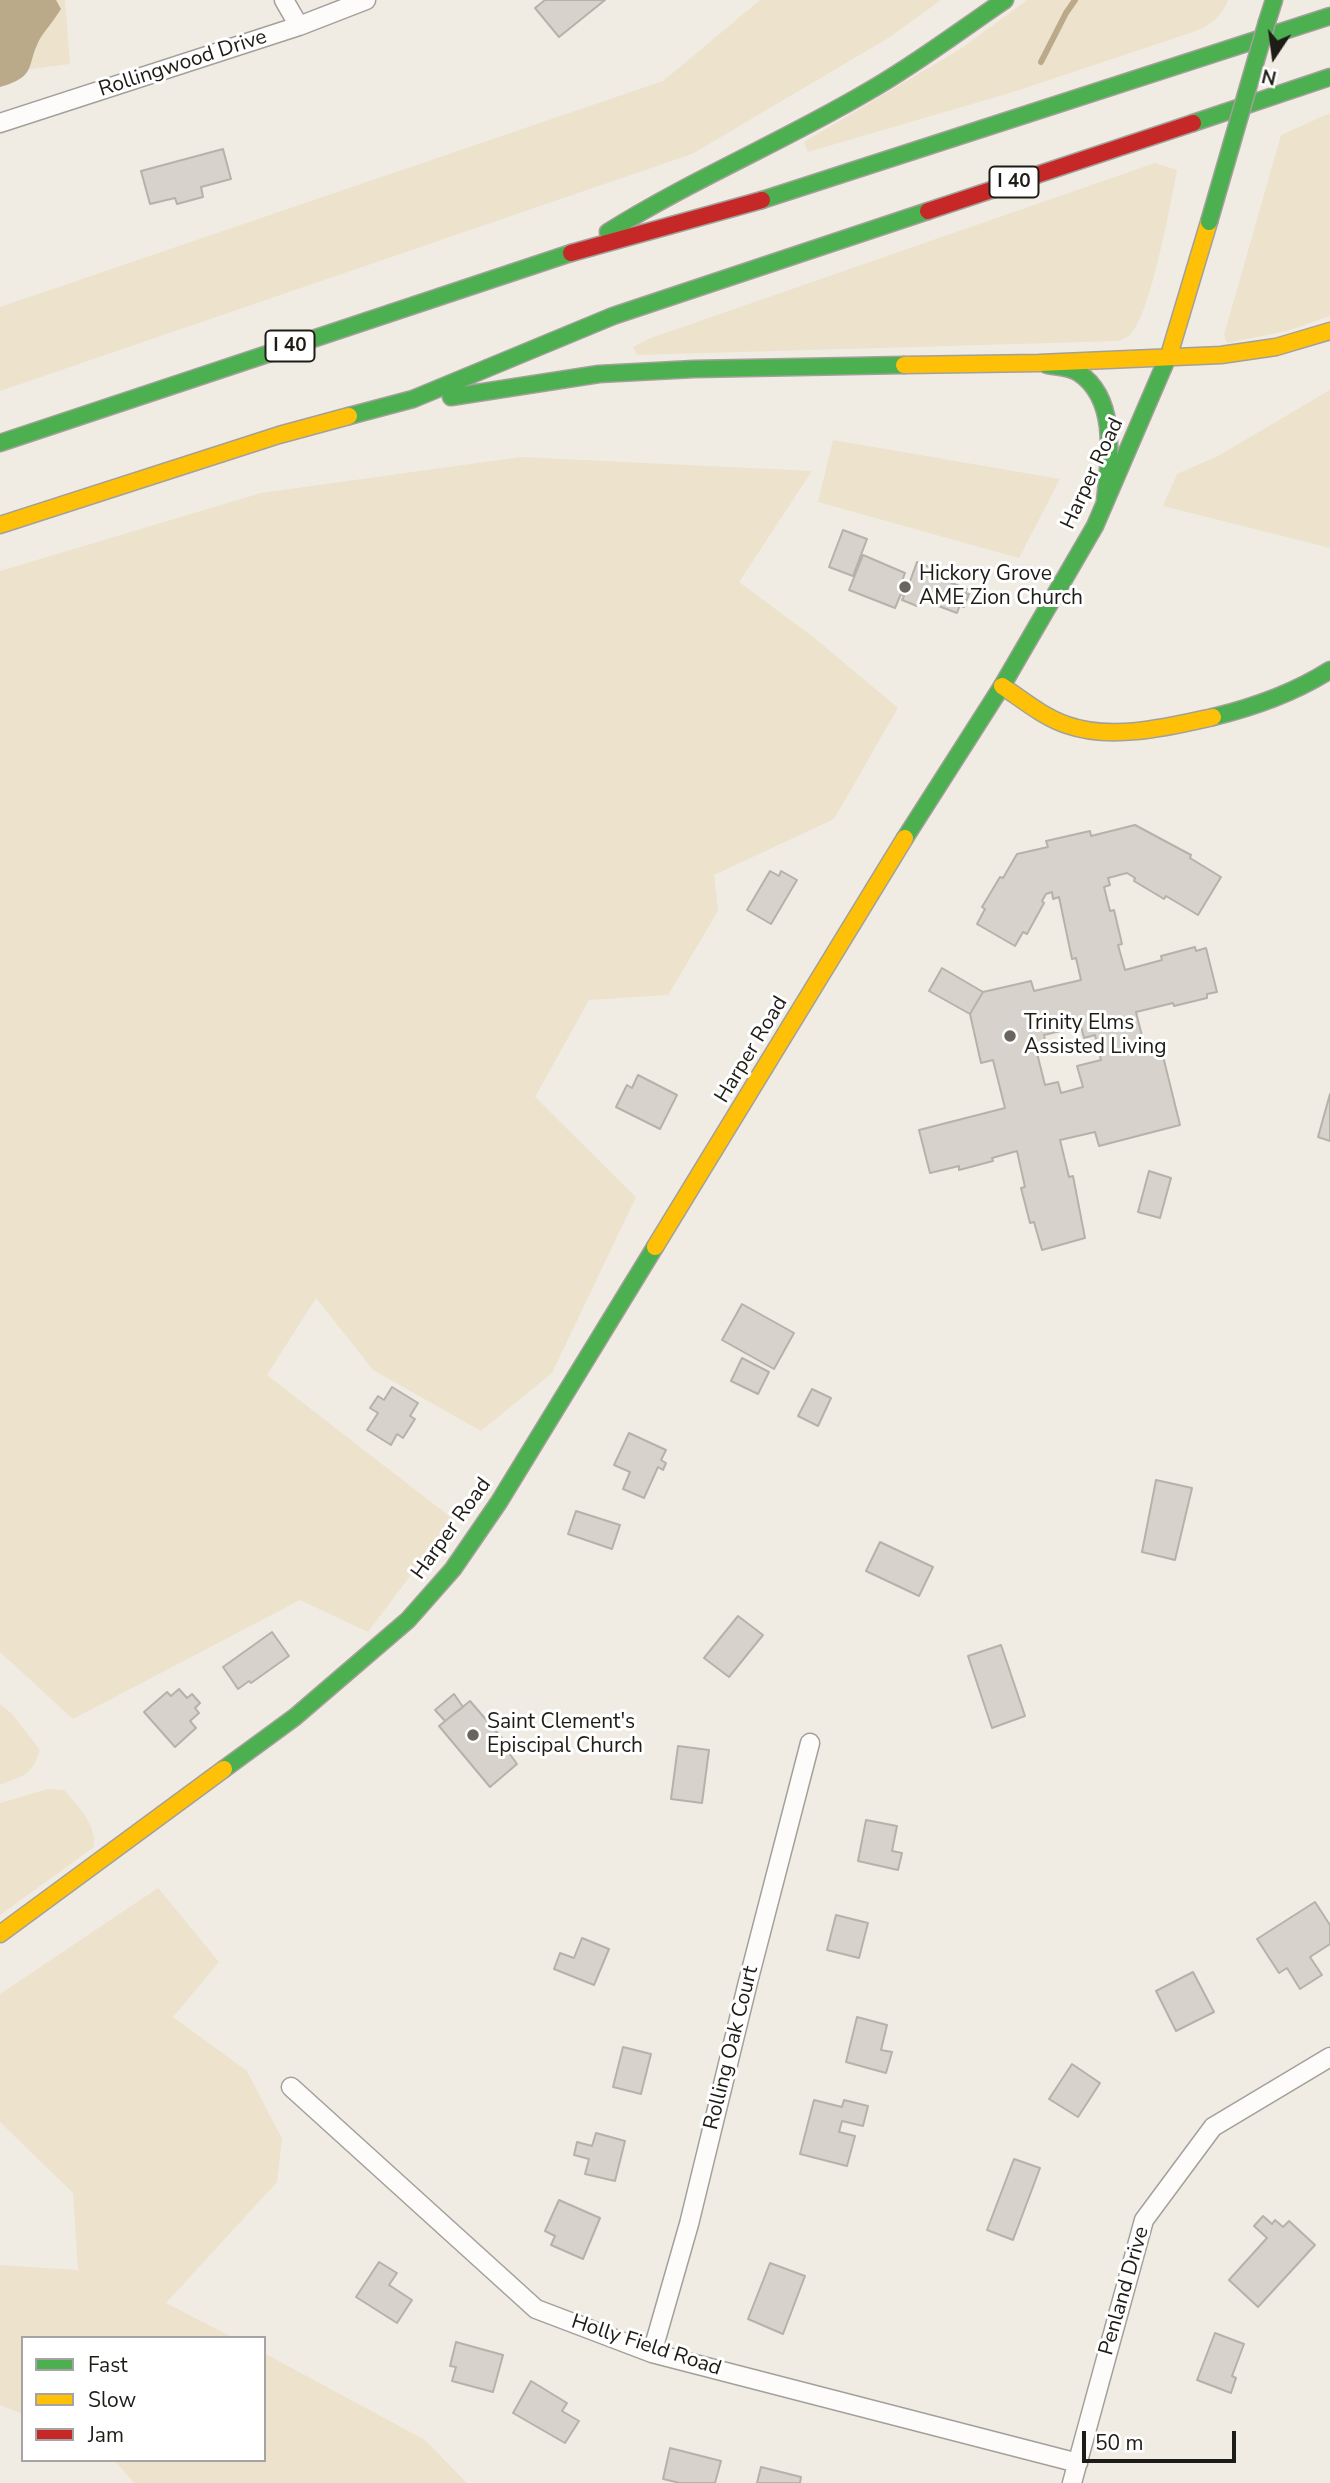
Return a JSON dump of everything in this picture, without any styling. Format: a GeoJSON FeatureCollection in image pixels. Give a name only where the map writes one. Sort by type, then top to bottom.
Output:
{"type":"FeatureCollection","features":[{"type":"Feature","properties":{"kind":"main road"},"geometry":{"type":"LineString","coordinates":[[581,250],[657,201],[730,166],[868,92],[1005,0]]}},
{"type":"Feature","properties":{"kind":"main road","name":"Harper Road"},"geometry":{"type":"LineString","coordinates":[[0,1934],[295,1717],[408,1620],[453,1569],[499,1502],[891,862],[1002,686],[1095,526],[1169,356],[1274,0]]}},
{"type":"Feature","properties":{"kind":"main road","name":"I 40"},"geometry":{"type":"LineString","coordinates":[[0,443],[581,250],[764,199],[1330,16]]}},
{"type":"Feature","properties":{"kind":"main road","name":"I 40"},"geometry":{"type":"LineString","coordinates":[[0,525],[279,435],[413,399],[613,316],[1330,77]]}},
{"type":"Feature","properties":{"kind":"main road"},"geometry":{"type":"LineString","coordinates":[[413,399],[443,398],[626,372],[1039,363],[1072,359],[1219,355],[1268,349],[1330,331]]}},
{"type":"Feature","properties":{"kind":"main road"},"geometry":{"type":"LineString","coordinates":[[1039,363],[1077,372],[1096,390],[1104,410],[1110,450],[1105,501]]}},
{"type":"Feature","properties":{"kind":"main road"},"geometry":{"type":"LineString","coordinates":[[1002,686],[1064,724],[1098,732],[1119,732],[1155,728],[1248,708],[1298,689],[1330,670]]}},
{"type":"Feature","properties":{"kind":"street"},"geometry":{"type":"LineString","coordinates":[[284,0],[299,26]]}},
{"type":"Feature","properties":{"kind":"street","name":"Rollingwood Drive"},"geometry":{"type":"LineString","coordinates":[[0,123],[299,26],[366,0]]}},
{"type":"Feature","properties":{"kind":"street","name":"Rolling Oak Court"},"geometry":{"type":"LineString","coordinates":[[652,2353],[689,2224],[810,1743]]}},
{"type":"Feature","properties":{"kind":"street","name":"Penland Drive"},"geometry":{"type":"LineString","coordinates":[[1072,2483],[1144,2220],[1213,2127],[1330,2057]]}},
{"type":"Feature","properties":{"kind":"street","name":"Holly Field Road"},"geometry":{"type":"LineString","coordinates":[[291,2087],[536,2309],[652,2353],[1078,2463]]}},
{"type":"Feature","properties":{"kind":"shaded area"},"geometry":{"type":"Polygon","coordinates":[[[0,0],[65,0],[70,64],[0,73],[0,0]]]}},
{"type":"Feature","properties":{"kind":"shaded area"},"geometry":{"type":"Polygon","coordinates":[[[0,0],[56,0],[61,9],[41,37],[26,74],[0,87],[0,0]]]}},
{"type":"Feature","properties":{"kind":"shaded area"},"geometry":{"type":"Polygon","coordinates":[[[760,0],[941,0],[890,37],[692,154],[0,391],[0,307],[663,81],[760,0]]]}},
{"type":"Feature","properties":{"kind":"shaded area"},"geometry":{"type":"Polygon","coordinates":[[[1027,0],[1228,0],[1216,19],[1196,31],[1013,92],[808,152],[804,142],[962,48],[1027,0]]]}},
{"type":"Feature","properties":{"kind":"shaded area"},"geometry":{"type":"Polygon","coordinates":[[[1330,113],[1330,316],[1287,331],[1227,343],[1224,335],[1281,135],[1330,113]]]}},
{"type":"Feature","properties":{"kind":"shaded area"},"geometry":{"type":"Polygon","coordinates":[[[1155,163],[1177,170],[1170,207],[1145,307],[1129,336],[1119,341],[637,355],[633,347],[648,339],[1155,163]]]}},
{"type":"Feature","properties":{"kind":"shaded area"},"geometry":{"type":"Polygon","coordinates":[[[1330,390],[1330,548],[1163,506],[1177,474],[1218,456],[1330,390]]]}},
{"type":"Feature","properties":{"kind":"shaded area"},"geometry":{"type":"Polygon","coordinates":[[[833,440],[1060,479],[1019,558],[818,502],[833,440]]]}},
{"type":"Feature","properties":{"kind":"shaded area"},"geometry":{"type":"Polygon","coordinates":[[[521,457],[812,471],[739,582],[812,636],[898,708],[834,819],[714,875],[718,911],[668,995],[589,1000],[535,1097],[636,1197],[552,1373],[481,1431],[373,1370],[316,1298],[267,1375],[453,1519],[368,1632],[300,1600],[73,1719],[0,1652],[0,571],[261,493],[521,457]]]}},
{"type":"Feature","properties":{"kind":"shaded area"},"geometry":{"type":"Polygon","coordinates":[[[0,1704],[12,1714],[40,1750],[26,1774],[0,1785],[0,1704]]]}},
{"type":"Feature","properties":{"kind":"shaded area"},"geometry":{"type":"Polygon","coordinates":[[[48,1789],[64,1790],[81,1810],[92,1830],[94,1847],[0,1915],[0,1803],[48,1789]]]}},
{"type":"Feature","properties":{"kind":"shaded area"},"geometry":{"type":"Polygon","coordinates":[[[158,1888],[219,1962],[173,2017],[247,2071],[282,2139],[277,2182],[166,2303],[230,2336],[21,2336],[21,2413],[0,2405],[0,2265],[78,2270],[73,2193],[0,2122],[0,1994],[158,1888]]]}},
{"type":"Feature","properties":{"kind":"shaded area"},"geometry":{"type":"Polygon","coordinates":[[[266,2354],[425,2440],[467,2483],[134,2483],[116,2462],[266,2462],[266,2354]]]}},
{"type":"Feature","properties":{"kind":"building"},"geometry":{"type":"Polygon","coordinates":[[[545,0],[605,0],[559,37],[535,8],[545,0]]]}},
{"type":"Feature","properties":{"kind":"building"},"geometry":{"type":"Polygon","coordinates":[[[223,149],[231,179],[201,187],[203,197],[177,204],[175,198],[150,204],[141,171],[223,149]]]}},
{"type":"Feature","properties":{"kind":"building"},"geometry":{"type":"Polygon","coordinates":[[[843,530],[867,539],[853,576],[829,567],[843,530]]]}},
{"type":"Feature","properties":{"kind":"building","name":"Hickory Grove AME Zion Church"},"geometry":{"type":"Polygon","coordinates":[[[863,555],[905,573],[902,581],[909,584],[917,562],[932,568],[929,574],[967,589],[965,593],[969,594],[964,607],[960,605],[957,613],[920,599],[917,606],[902,600],[904,596],[901,594],[895,608],[849,590],[863,555]]]}},
{"type":"Feature","properties":{"kind":"building","name":"Trinity Elms Assisted Living"},"geometry":{"type":"Polygon","coordinates":[[[1135,825],[1191,855],[1190,858],[1221,877],[1198,915],[1166,896],[1164,899],[1134,881],[1135,878],[1127,873],[1108,878],[1110,885],[1104,887],[1110,911],[1114,910],[1122,944],[1118,945],[1125,970],[1162,960],[1161,956],[1195,947],[1196,951],[1206,948],[1217,992],[1207,994],[1207,998],[1136,1012],[1145,1048],[1160,1044],[1180,1125],[1099,1146],[1095,1132],[1060,1140],[1069,1177],[1073,1176],[1085,1238],[1042,1250],[1034,1222],[1030,1223],[1021,1188],[1025,1187],[1017,1151],[959,1170],[959,1166],[930,1173],[919,1130],[1005,1108],[993,1060],[981,1063],[970,1014],[983,992],[1031,981],[1034,991],[1081,980],[1076,958],[1072,959],[1059,897],[1053,899],[1052,892],[1046,894],[1027,934],[1023,932],[1015,946],[977,924],[985,909],[982,907],[1017,854],[1048,847],[1046,841],[1090,831],[1091,836],[1135,825]],[[1081,1026],[1044,1035],[1046,1046],[1036,1049],[1045,1085],[1058,1082],[1061,1093],[1083,1087],[1077,1066],[1101,1060],[1095,1035],[1084,1038],[1081,1026]]]}},
{"type":"Feature","properties":{"kind":"building"},"geometry":{"type":"Polygon","coordinates":[[[770,871],[779,876],[781,871],[797,880],[771,924],[747,910],[770,871]]]}},
{"type":"Feature","properties":{"kind":"building"},"geometry":{"type":"Polygon","coordinates":[[[942,968],[983,992],[970,1014],[929,991],[942,968]]]}},
{"type":"Feature","properties":{"kind":"building"},"geometry":{"type":"Polygon","coordinates":[[[638,1075],[677,1095],[660,1129],[616,1107],[627,1085],[632,1088],[638,1075]]]}},
{"type":"Feature","properties":{"kind":"building"},"geometry":{"type":"Polygon","coordinates":[[[1330,1094],[1330,1141],[1318,1137],[1330,1094]]]}},
{"type":"Feature","properties":{"kind":"building"},"geometry":{"type":"Polygon","coordinates":[[[1149,1171],[1171,1178],[1160,1218],[1138,1212],[1149,1171]]]}},
{"type":"Feature","properties":{"kind":"building"},"geometry":{"type":"Polygon","coordinates":[[[742,1304],[794,1333],[774,1369],[722,1340],[742,1304]]]}},
{"type":"Feature","properties":{"kind":"building"},"geometry":{"type":"Polygon","coordinates":[[[742,1358],[769,1372],[758,1394],[731,1381],[742,1358]]]}},
{"type":"Feature","properties":{"kind":"building"},"geometry":{"type":"Polygon","coordinates":[[[392,1387],[418,1403],[410,1416],[415,1419],[403,1438],[397,1434],[391,1445],[367,1430],[378,1413],[370,1408],[378,1396],[384,1400],[392,1387]]]}},
{"type":"Feature","properties":{"kind":"building"},"geometry":{"type":"Polygon","coordinates":[[[812,1389],[831,1398],[818,1426],[798,1416],[812,1389]]]}},
{"type":"Feature","properties":{"kind":"building"},"geometry":{"type":"Polygon","coordinates":[[[629,1433],[666,1450],[661,1460],[666,1463],[663,1470],[658,1467],[644,1498],[623,1489],[630,1472],[614,1465],[629,1433]]]}},
{"type":"Feature","properties":{"kind":"building"},"geometry":{"type":"Polygon","coordinates":[[[1156,1480],[1192,1488],[1175,1560],[1142,1552],[1156,1480]]]}},
{"type":"Feature","properties":{"kind":"building"},"geometry":{"type":"Polygon","coordinates":[[[576,1511],[620,1525],[612,1549],[568,1534],[576,1511]]]}},
{"type":"Feature","properties":{"kind":"building"},"geometry":{"type":"Polygon","coordinates":[[[880,1542],[933,1567],[919,1596],[866,1571],[880,1542]]]}},
{"type":"Feature","properties":{"kind":"building"},"geometry":{"type":"Polygon","coordinates":[[[738,1616],[763,1635],[729,1677],[704,1658],[738,1616]]]}},
{"type":"Feature","properties":{"kind":"building"},"geometry":{"type":"Polygon","coordinates":[[[272,1632],[289,1656],[238,1689],[223,1667],[272,1632]]]}},
{"type":"Feature","properties":{"kind":"building"},"geometry":{"type":"Polygon","coordinates":[[[1001,1645],[1025,1716],[992,1728],[968,1656],[1001,1645]]]}},
{"type":"Feature","properties":{"kind":"building"},"geometry":{"type":"Polygon","coordinates":[[[179,1689],[187,1698],[192,1694],[200,1703],[195,1708],[199,1713],[190,1721],[196,1728],[175,1747],[144,1712],[167,1692],[171,1696],[179,1689]]]}},
{"type":"Feature","properties":{"kind":"building"},"geometry":{"type":"Polygon","coordinates":[[[454,1694],[463,1707],[445,1721],[435,1710],[454,1694]]]}},
{"type":"Feature","properties":{"kind":"building","name":"Saint Clement's Episcipal Church"},"geometry":{"type":"Polygon","coordinates":[[[470,1701],[507,1744],[504,1746],[517,1764],[490,1787],[439,1726],[470,1701]]]}},
{"type":"Feature","properties":{"kind":"building"},"geometry":{"type":"Polygon","coordinates":[[[678,1746],[709,1750],[702,1803],[671,1799],[678,1746]]]}},
{"type":"Feature","properties":{"kind":"building"},"geometry":{"type":"Polygon","coordinates":[[[866,1820],[897,1826],[892,1851],[902,1853],[898,1870],[858,1861],[866,1820]]]}},
{"type":"Feature","properties":{"kind":"building"},"geometry":{"type":"Polygon","coordinates":[[[1315,1902],[1330,1925],[1330,1944],[1310,1957],[1322,1975],[1300,1989],[1287,1968],[1279,1973],[1257,1939],[1315,1902]]]}},
{"type":"Feature","properties":{"kind":"building"},"geometry":{"type":"Polygon","coordinates":[[[836,1915],[868,1923],[859,1958],[827,1950],[836,1915]]]}},
{"type":"Feature","properties":{"kind":"building"},"geometry":{"type":"Polygon","coordinates":[[[582,1938],[609,1949],[594,1985],[554,1969],[560,1953],[574,1958],[582,1938]]]}},
{"type":"Feature","properties":{"kind":"building"},"geometry":{"type":"Polygon","coordinates":[[[1193,1972],[1214,2012],[1176,2031],[1156,1991],[1193,1972]]]}},
{"type":"Feature","properties":{"kind":"building"},"geometry":{"type":"Polygon","coordinates":[[[857,2017],[887,2025],[881,2050],[892,2052],[886,2073],[846,2062],[857,2017]]]}},
{"type":"Feature","properties":{"kind":"building"},"geometry":{"type":"Polygon","coordinates":[[[623,2047],[651,2054],[641,2094],[613,2087],[623,2047]]]}},
{"type":"Feature","properties":{"kind":"building"},"geometry":{"type":"Polygon","coordinates":[[[1072,2064],[1100,2083],[1078,2117],[1049,2099],[1072,2064]]]}},
{"type":"Feature","properties":{"kind":"building"},"geometry":{"type":"Polygon","coordinates":[[[814,2100],[842,2107],[844,2100],[868,2106],[863,2126],[842,2121],[839,2132],[855,2136],[847,2166],[800,2154],[814,2100]]]}},
{"type":"Feature","properties":{"kind":"building"},"geometry":{"type":"Polygon","coordinates":[[[596,2133],[625,2141],[615,2181],[585,2174],[589,2159],[574,2155],[577,2142],[592,2146],[596,2133]]]}},
{"type":"Feature","properties":{"kind":"building"},"geometry":{"type":"Polygon","coordinates":[[[1014,2159],[1040,2168],[1013,2240],[987,2230],[1014,2159]]]}},
{"type":"Feature","properties":{"kind":"building"},"geometry":{"type":"Polygon","coordinates":[[[559,2200],[600,2218],[583,2259],[551,2245],[555,2236],[545,2231],[559,2200]]]}},
{"type":"Feature","properties":{"kind":"building"},"geometry":{"type":"Polygon","coordinates":[[[1263,2216],[1272,2224],[1275,2220],[1283,2227],[1289,2221],[1315,2245],[1258,2307],[1229,2280],[1267,2238],[1254,2226],[1263,2216]]]}},
{"type":"Feature","properties":{"kind":"building"},"geometry":{"type":"Polygon","coordinates":[[[379,2262],[397,2273],[389,2285],[412,2300],[397,2323],[356,2297],[379,2262]]]}},
{"type":"Feature","properties":{"kind":"building"},"geometry":{"type":"Polygon","coordinates":[[[770,2263],[805,2276],[783,2334],[748,2319],[770,2263]]]}},
{"type":"Feature","properties":{"kind":"building"},"geometry":{"type":"Polygon","coordinates":[[[1215,2333],[1244,2344],[1232,2376],[1236,2378],[1231,2393],[1197,2380],[1215,2333]]]}},
{"type":"Feature","properties":{"kind":"building"},"geometry":{"type":"Polygon","coordinates":[[[456,2342],[503,2355],[493,2392],[452,2381],[456,2367],[450,2366],[456,2342]]]}},
{"type":"Feature","properties":{"kind":"building"},"geometry":{"type":"Polygon","coordinates":[[[531,2381],[567,2403],[562,2411],[579,2421],[565,2443],[513,2413],[531,2381]]]}},
{"type":"Feature","properties":{"kind":"building"},"geometry":{"type":"Polygon","coordinates":[[[670,2448],[721,2461],[715,2483],[680,2483],[663,2479],[670,2448]]]}},
{"type":"Feature","properties":{"kind":"building"},"geometry":{"type":"Polygon","coordinates":[[[761,2467],[801,2477],[800,2483],[757,2483],[761,2467]]]}},
{"type":"Feature","properties":{"kind":"waterway"},"geometry":{"type":"LineString","coordinates":[[1041,62],[1075,0]]}},
{"type":"Feature","properties":{"kind":"traffic: fast"},"geometry":{"type":"LineString","coordinates":[[608,232],[885,82],[1005,0]]}},
{"type":"Feature","properties":{"kind":"traffic: fast"},"geometry":{"type":"LineString","coordinates":[[1267,22],[1274,0]]}},
{"type":"Feature","properties":{"kind":"traffic: fast"},"geometry":{"type":"LineString","coordinates":[[762,200],[1330,16]]}},
{"type":"Feature","properties":{"kind":"traffic: fast"},"geometry":{"type":"LineString","coordinates":[[1209,222],[1267,22]]}},
{"type":"Feature","properties":{"kind":"traffic: fast"},"geometry":{"type":"LineString","coordinates":[[1193,123],[1330,77]]}},
{"type":"Feature","properties":{"kind":"traffic: fast"},"geometry":{"type":"LineString","coordinates":[[349,416],[413,399],[613,316],[928,211]]}},
{"type":"Feature","properties":{"kind":"traffic: fast"},"geometry":{"type":"LineString","coordinates":[[0,443],[571,253]]}},
{"type":"Feature","properties":{"kind":"traffic: fast"},"geometry":{"type":"LineString","coordinates":[[905,838],[1002,686],[1095,526],[1170,352]]}},
{"type":"Feature","properties":{"kind":"traffic: fast"},"geometry":{"type":"LineString","coordinates":[[451,397],[599,374],[694,369],[904,365]]}},
{"type":"Feature","properties":{"kind":"traffic: fast"},"geometry":{"type":"LineString","coordinates":[[1047,365],[1068,368],[1079,373],[1092,385],[1100,399],[1106,415],[1109,450],[1105,501]]}},
{"type":"Feature","properties":{"kind":"traffic: fast"},"geometry":{"type":"LineString","coordinates":[[1213,717],[1273,698],[1330,670]]}},
{"type":"Feature","properties":{"kind":"traffic: fast"},"geometry":{"type":"LineString","coordinates":[[224,1769],[295,1717],[408,1620],[453,1569],[499,1502],[655,1247]]}},
{"type":"Feature","properties":{"kind":"traffic: slow"},"geometry":{"type":"LineString","coordinates":[[1170,352],[1209,222]]}},
{"type":"Feature","properties":{"kind":"traffic: slow"},"geometry":{"type":"LineString","coordinates":[[904,365],[1039,363],[1221,355],[1276,347],[1330,331]]}},
{"type":"Feature","properties":{"kind":"traffic: slow"},"geometry":{"type":"LineString","coordinates":[[0,525],[279,435],[349,416]]}},
{"type":"Feature","properties":{"kind":"traffic: slow"},"geometry":{"type":"LineString","coordinates":[[1002,686],[1050,718],[1084,730],[1140,731],[1213,717]]}},
{"type":"Feature","properties":{"kind":"traffic: slow"},"geometry":{"type":"LineString","coordinates":[[655,1247],[905,838]]}},
{"type":"Feature","properties":{"kind":"traffic: slow"},"geometry":{"type":"LineString","coordinates":[[0,1934],[224,1769]]}},
{"type":"Feature","properties":{"kind":"traffic: jam"},"geometry":{"type":"LineString","coordinates":[[928,211],[1193,123]]}},
{"type":"Feature","properties":{"kind":"traffic: jam"},"geometry":{"type":"LineString","coordinates":[[571,253],[762,200]]}},
{"type":"Feature","properties":{"kind":"place","name":"Hickory Grove AME Zion Church"},"geometry":{"type":"Point","coordinates":[905,587]}},
{"type":"Feature","properties":{"kind":"place","name":"Trinity Elms Assisted Living"},"geometry":{"type":"Point","coordinates":[1010,1036]}},
{"type":"Feature","properties":{"kind":"place","name":"Saint Clement's Episcipal Church"},"geometry":{"type":"Point","coordinates":[473,1735]}}]}
